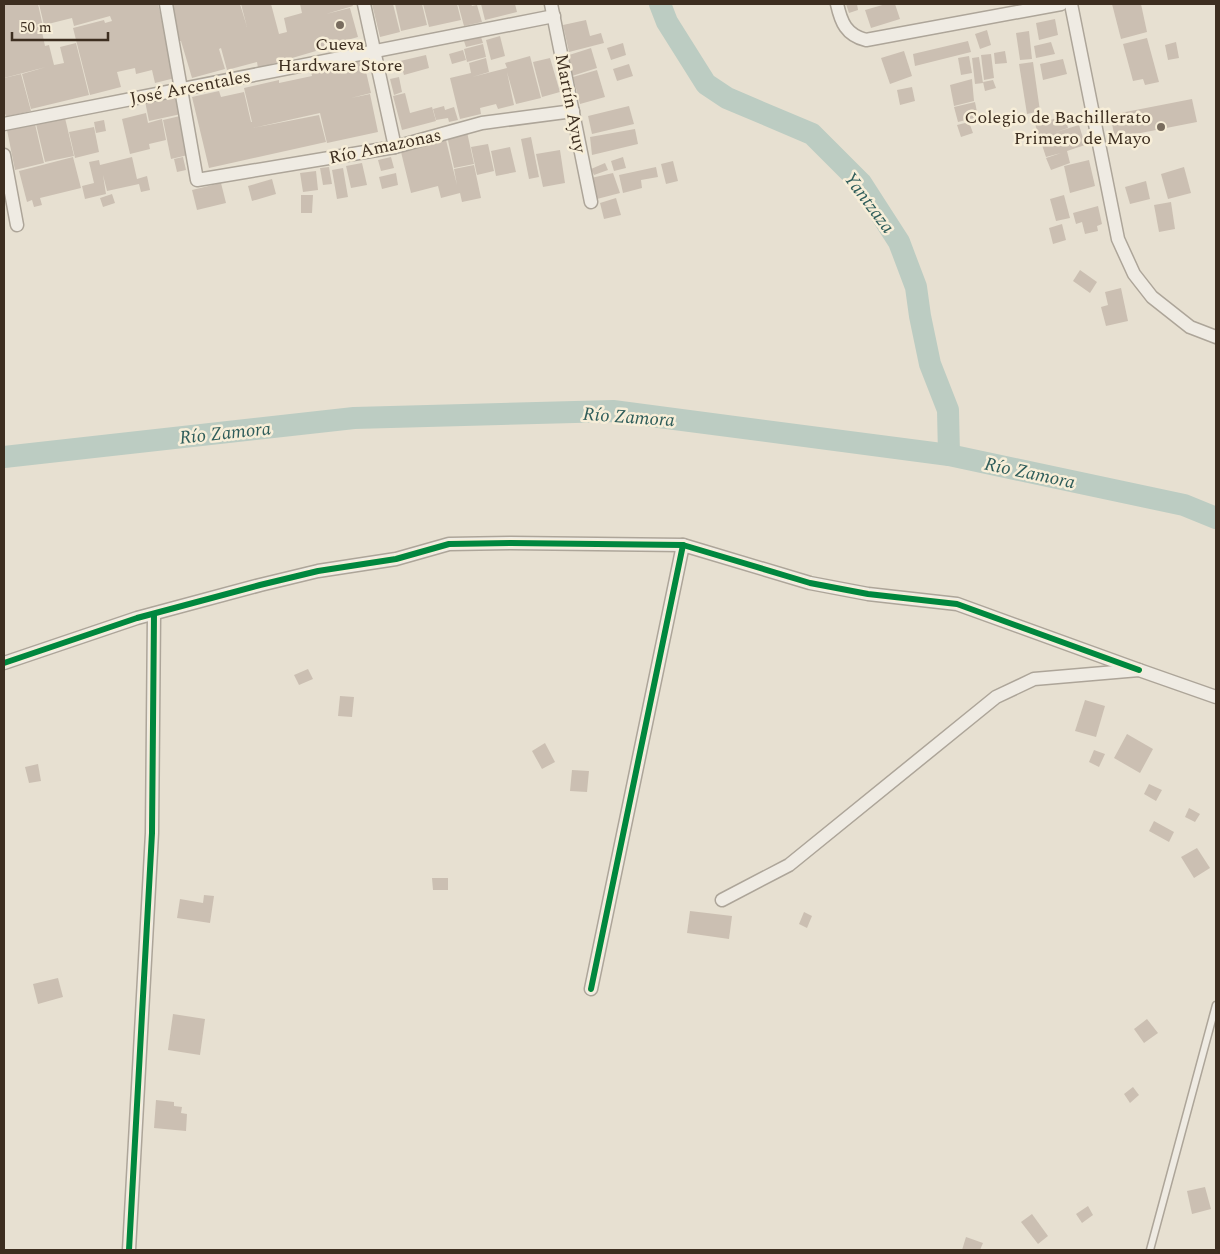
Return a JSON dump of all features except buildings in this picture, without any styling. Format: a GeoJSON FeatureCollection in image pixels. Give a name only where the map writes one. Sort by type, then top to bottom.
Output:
{"type":"FeatureCollection","features":[{"type":"Feature","properties":{"kind":"street"},"geometry":{"type":"LineString","coordinates":[[166,4],[180,89]]}},
{"type":"Feature","properties":{"kind":"street"},"geometry":{"type":"LineString","coordinates":[[364,4],[395,147]]}},
{"type":"Feature","properties":{"kind":"street"},"geometry":{"type":"LineString","coordinates":[[837,4],[843,25],[857,38],[866,40],[1061,4]]}},
{"type":"Feature","properties":{"kind":"street"},"geometry":{"type":"LineString","coordinates":[[1071,4],[1118,239],[1134,274],[1152,297],[1190,327],[1216,337]]}},
{"type":"Feature","properties":{"kind":"street","name":"José Arcentales"},"geometry":{"type":"LineString","coordinates":[[4,124],[374,51],[552,10]]}},
{"type":"Feature","properties":{"kind":"street","name":"Martín Ayuy"},"geometry":{"type":"LineString","coordinates":[[552,10],[591,202]]}},
{"type":"Feature","properties":{"kind":"street","name":"Río Amazonas"},"geometry":{"type":"LineString","coordinates":[[180,89],[198,180],[395,147],[482,123],[573,112]]}},
{"type":"Feature","properties":{"kind":"street"},"geometry":{"type":"LineString","coordinates":[[4,155],[17,225]]}},
{"type":"Feature","properties":{"kind":"street"},"geometry":{"type":"LineString","coordinates":[[4,663],[154,614],[318,571],[396,559],[449,544],[511,542],[684,545],[810,583],[868,594],[957,604],[1216,697]]}},
{"type":"Feature","properties":{"kind":"street"},"geometry":{"type":"LineString","coordinates":[[591,989],[684,545]]}},
{"type":"Feature","properties":{"kind":"street"},"geometry":{"type":"LineString","coordinates":[[130,1250],[152,833],[154,614]]}},
{"type":"Feature","properties":{"kind":"street"},"geometry":{"type":"LineString","coordinates":[[722,900],[789,865],[996,697],[1034,678],[1139,670]]}},
{"type":"Feature","properties":{"kind":"lane"},"geometry":{"type":"LineString","coordinates":[[1150,1250],[1216,1005]]}},
{"type":"Feature","properties":{"kind":"waterway","name":"Yantzaza"},"geometry":{"type":"LineString","coordinates":[[660,4],[667,22],[706,84],[727,98],[812,134],[861,183],[899,242],[916,287],[930,364],[948,410],[949,455]]}},
{"type":"Feature","properties":{"kind":"waterway","name":"Río Zamora"},"geometry":{"type":"LineString","coordinates":[[4,457],[354,418],[613,411],[949,455],[1184,505],[1216,518]]}},
{"type":"Feature","properties":{"kind":"cycle path"},"geometry":{"type":"LineString","coordinates":[[4,663],[137,618],[260,585],[318,571],[396,559],[449,544],[683,545]]}},
{"type":"Feature","properties":{"kind":"cycle path"},"geometry":{"type":"LineString","coordinates":[[591,989],[683,545],[810,583],[868,594],[957,604],[1139,670]]}},
{"type":"Feature","properties":{"kind":"cycle path"},"geometry":{"type":"LineString","coordinates":[[129,1250],[152,833],[154,614]]}},
{"type":"Feature","properties":{"kind":"place","name":"Cueva Hardware Store"},"geometry":{"type":"Point","coordinates":[340,25]}},
{"type":"Feature","properties":{"kind":"place","name":"Colegio de Bachillerato Primero de Mayo"},"geometry":{"type":"Point","coordinates":[1161,127]}}]}
